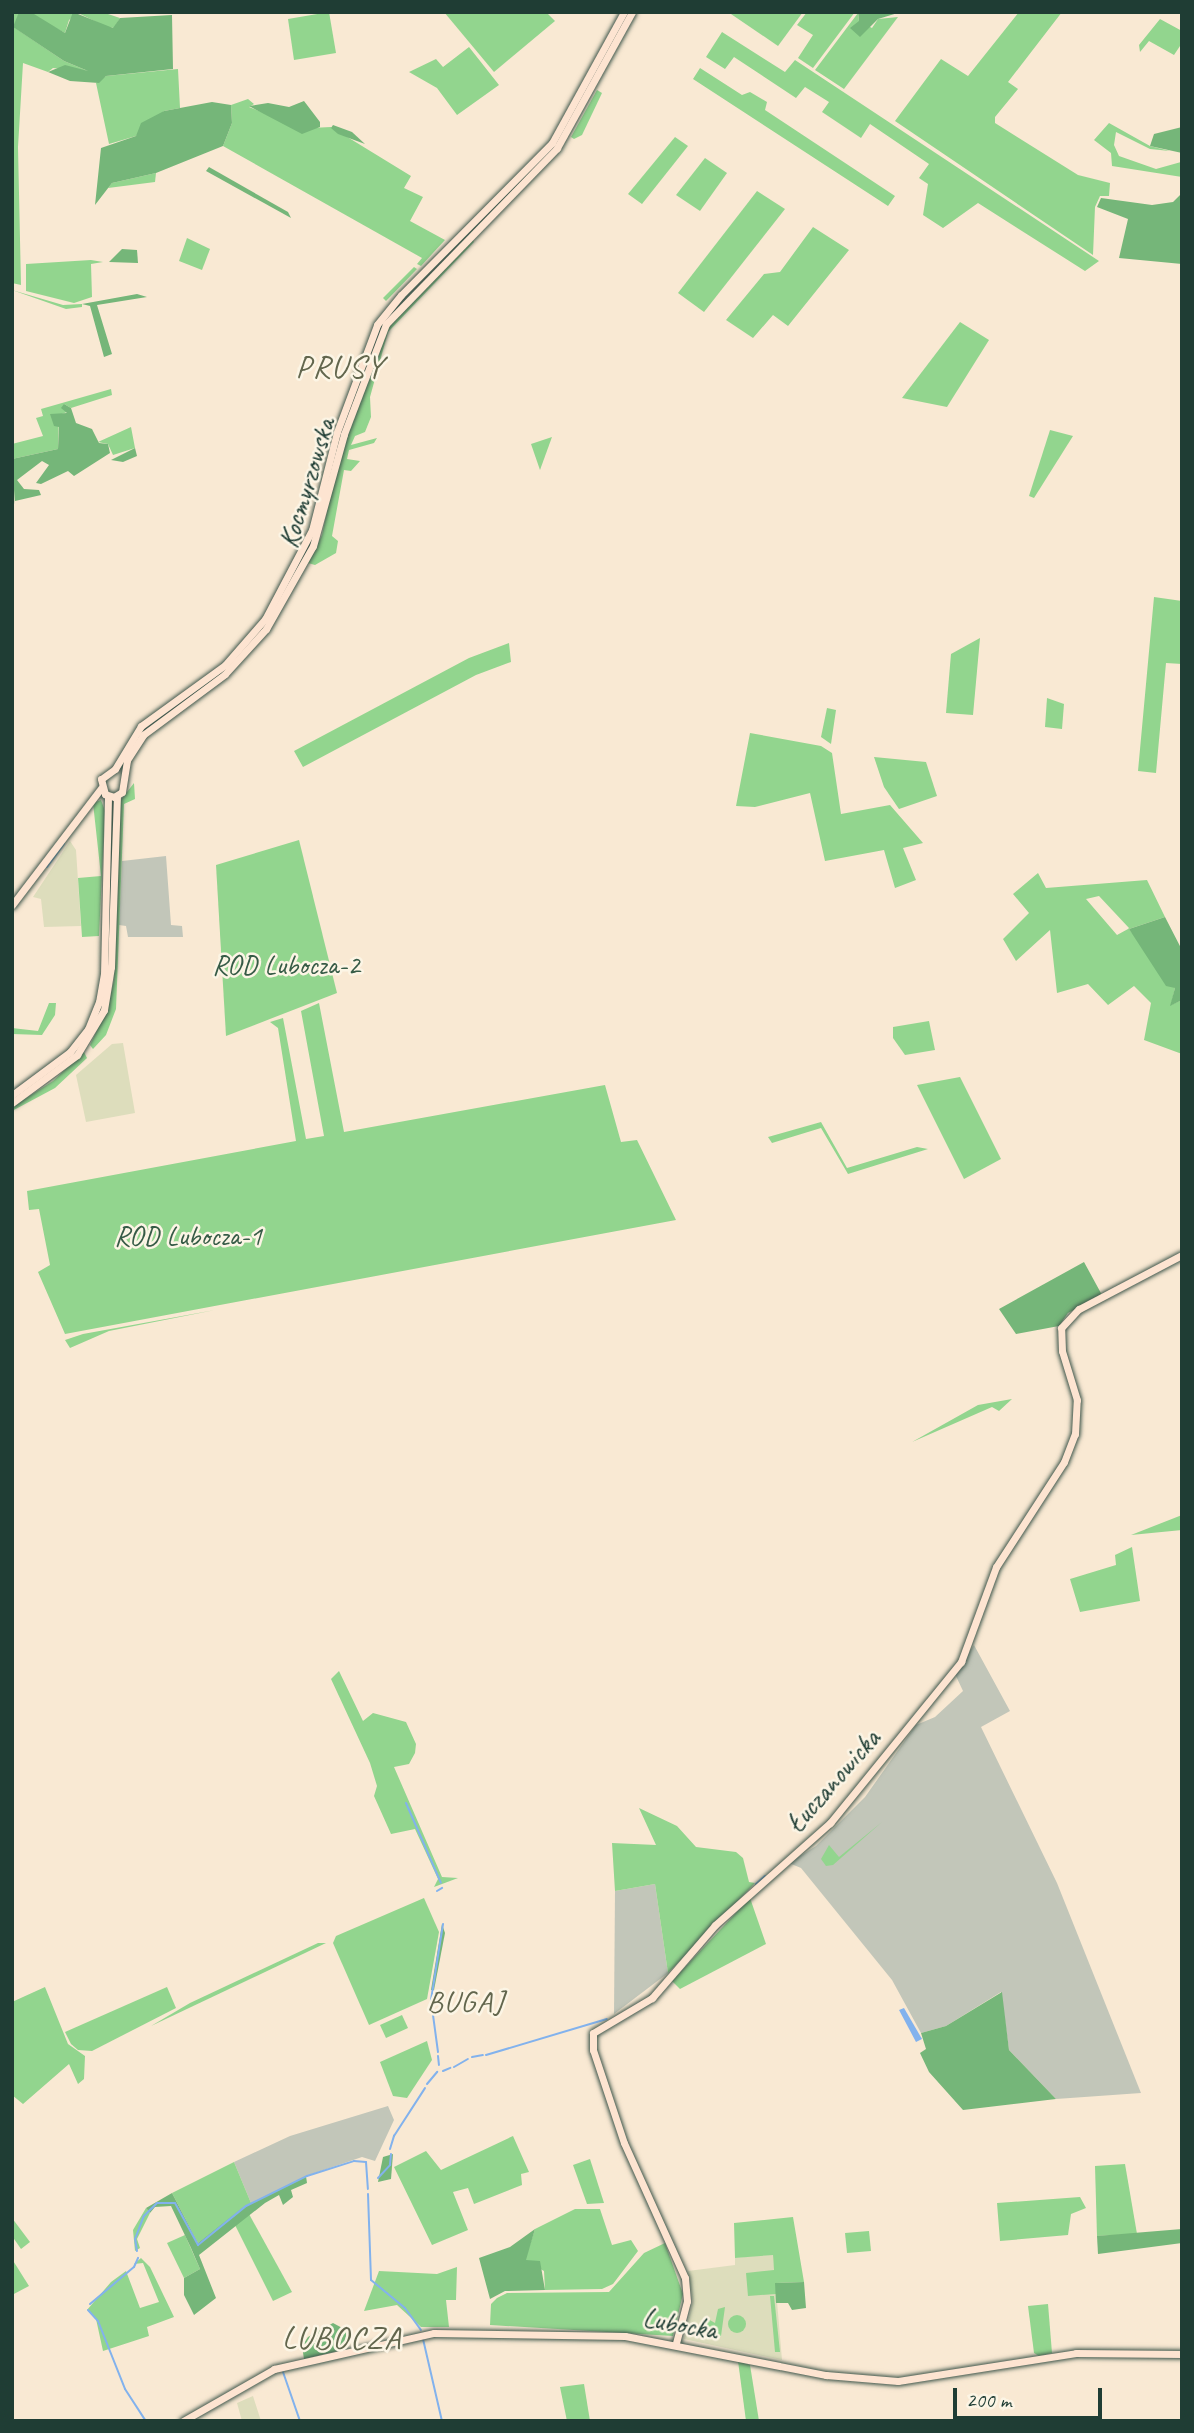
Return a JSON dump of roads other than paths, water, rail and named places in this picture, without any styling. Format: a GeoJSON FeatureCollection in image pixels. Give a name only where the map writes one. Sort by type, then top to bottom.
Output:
{"type":"FeatureCollection","features":[{"type":"Feature","properties":{"kind":"main road","name":"Kocmyrzowska"},"geometry":{"type":"LineString","coordinates":[[111,773],[141,726],[225,665],[265,619],[312,530],[337,432],[377,325],[401,295],[552,143],[624,12]]}},
{"type":"Feature","properties":{"kind":"main road","name":"Kocmyrzowska"},"geometry":{"type":"LineString","coordinates":[[122,778],[131,751],[152,726],[225,674],[266,629],[313,546],[344,434],[386,324],[557,148],[632,12]]}},
{"type":"Feature","properties":{"kind":"main road"},"geometry":{"type":"LineString","coordinates":[[12,1095],[70,1052],[88,1029],[99,1002],[104,974],[103,777],[111,773],[122,778],[124,787],[117,796],[111,967],[104,1010],[77,1055],[12,1103]]}},
{"type":"Feature","properties":{"kind":"main road"},"geometry":{"type":"LineString","coordinates":[[12,905],[89,801],[104,793],[117,796]]}},
{"type":"Feature","properties":{"kind":"main road","name":"Łuczanowicka"},"geometry":{"type":"LineString","coordinates":[[676,2343],[687,2301],[685,2278],[624,2143],[593,2050],[593,2033],[652,1998],[715,1925],[830,1823],[961,1662],[996,1567],[1063,1462],[1075,1434],[1077,1400],[1062,1351],[1061,1328],[1079,1309],[1182,1255]]}},
{"type":"Feature","properties":{"kind":"main road","name":"Lubocka"},"geometry":{"type":"LineString","coordinates":[[183,2421],[274,2370],[416,2335],[579,2333],[676,2343],[826,2375],[898,2381],[1076,2353],[1182,2354]]}},
{"type":"Feature","properties":{"kind":"water"},"geometry":{"type":"Polygon","coordinates":[[[904,2008],[922,2039],[916,2042],[899,2010],[904,2008]]]}},
{"type":"Feature","properties":{"kind":"waterway"},"geometry":{"type":"LineString","coordinates":[[47,867],[64,844]]}},
{"type":"Feature","properties":{"kind":"waterway"},"geometry":{"type":"LineString","coordinates":[[406,1803],[441,1883]]}},
{"type":"Feature","properties":{"kind":"waterway"},"geometry":{"type":"LineString","coordinates":[[756,1884],[765,1876]]}},
{"type":"Feature","properties":{"kind":"waterway"},"geometry":{"type":"LineString","coordinates":[[437,1891],[442,1888]]}},
{"type":"Feature","properties":{"kind":"waterway"},"geometry":{"type":"LineString","coordinates":[[438,2052],[431,2000],[443,1924]]}},
{"type":"Feature","properties":{"kind":"waterway"},"geometry":{"type":"LineString","coordinates":[[486,2055],[607,2019]]}},
{"type":"Feature","properties":{"kind":"waterway"},"geometry":{"type":"LineString","coordinates":[[472,2057],[483,2055]]}},
{"type":"Feature","properties":{"kind":"waterway"},"geometry":{"type":"LineString","coordinates":[[438,2056],[439,2065]]}},
{"type":"Feature","properties":{"kind":"waterway"},"geometry":{"type":"LineString","coordinates":[[454,2067],[468,2059]]}},
{"type":"Feature","properties":{"kind":"waterway"},"geometry":{"type":"LineString","coordinates":[[443,2071],[450,2068]]}},
{"type":"Feature","properties":{"kind":"waterway"},"geometry":{"type":"LineString","coordinates":[[427,2084],[437,2072]]}},
{"type":"Feature","properties":{"kind":"waterway"},"geometry":{"type":"LineString","coordinates":[[390,2149],[394,2136],[425,2088]]}},
{"type":"Feature","properties":{"kind":"waterway"},"geometry":{"type":"LineString","coordinates":[[378,2178],[390,2165],[391,2154]]}},
{"type":"Feature","properties":{"kind":"waterway"},"geometry":{"type":"LineString","coordinates":[[137,2251],[135,2239],[144,2216],[157,2203],[175,2203],[198,2245],[246,2206],[307,2176],[354,2161],[366,2162],[368,2189]]}},
{"type":"Feature","properties":{"kind":"waterway"},"geometry":{"type":"LineString","coordinates":[[368,2194],[371,2280],[405,2308],[421,2330]]}},
{"type":"Feature","properties":{"kind":"waterway"},"geometry":{"type":"LineString","coordinates":[[90,2304],[134,2267],[138,2258]]}},
{"type":"Feature","properties":{"kind":"waterway"},"geometry":{"type":"LineString","coordinates":[[88,2310],[98,2321],[125,2389],[146,2421]]}},
{"type":"Feature","properties":{"kind":"waterway"},"geometry":{"type":"LineString","coordinates":[[423,2339],[442,2421]]}},
{"type":"Feature","properties":{"kind":"waterway"},"geometry":{"type":"LineString","coordinates":[[283,2372],[300,2421]]}},
{"type":"Feature","properties":{"kind":"district","name":"PRUSY"},"geometry":{"type":"Point","coordinates":[340,367]}},
{"type":"Feature","properties":{"kind":"district","name":"BUGAJ"},"geometry":{"type":"Point","coordinates":[466,2001]}},
{"type":"Feature","properties":{"kind":"district","name":"LUBOCZA"},"geometry":{"type":"Point","coordinates":[342,2338]}},
{"type":"Feature","properties":{"kind":"park label","name":"ROD Lubocza-2"},"geometry":{"type":"Point","coordinates":[286,965]}},
{"type":"Feature","properties":{"kind":"park label","name":"ROD Lubocza-1"},"geometry":{"type":"Point","coordinates":[188,1236]}}]}
